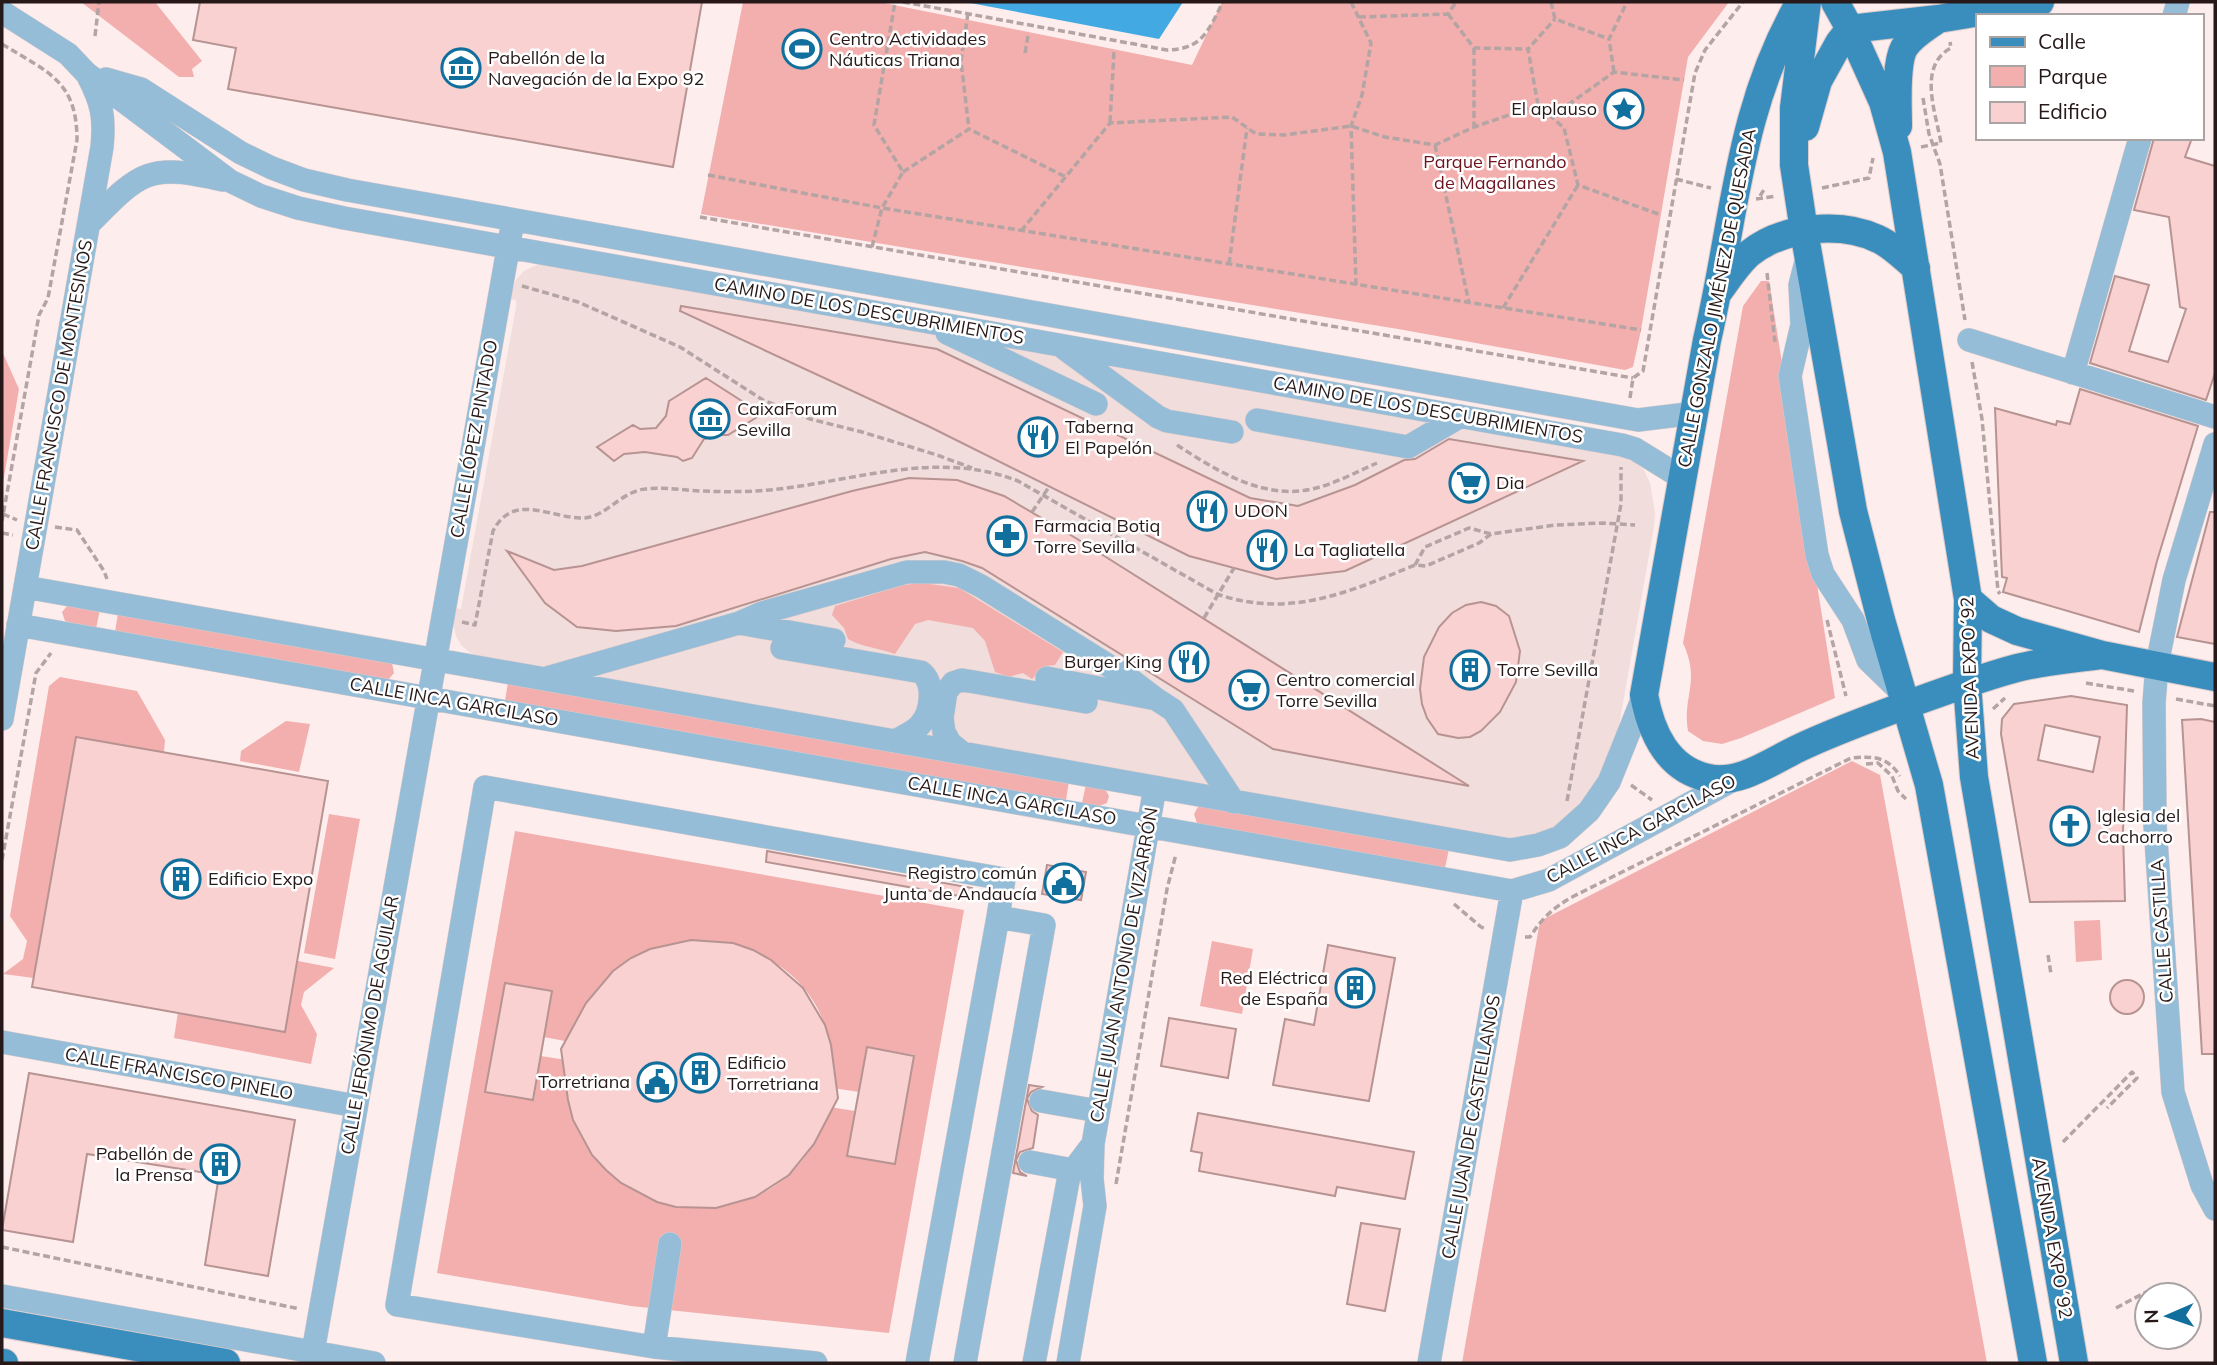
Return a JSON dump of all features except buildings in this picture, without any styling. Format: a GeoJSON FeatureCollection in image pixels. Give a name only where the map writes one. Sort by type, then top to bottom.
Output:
{"type":"FeatureCollection","features":[{"type":"Feature","properties":{"kind":"main road","name":"CALLE GONZALO JIMÉNEZ DE QUESADA"},"geometry":{"type":"LineString","coordinates":[[1644,695],[1682,478],[1719,291],[1734,190],[1764,75],[1785,28],[1801,2]]}},
{"type":"Feature","properties":{"kind":"main road"},"geometry":{"type":"LineString","coordinates":[[1807,2],[1794,108],[1794,165],[1806,241],[1853,511],[1931,794],[2029,1356]]}},
{"type":"Feature","properties":{"kind":"main road","name":"AVENIDA EXPO´92"},"geometry":{"type":"LineString","coordinates":[[1835,2],[1882,102],[1897,152],[1968,599],[1967,683],[1974,777],[2074,1363]]}},
{"type":"Feature","properties":{"kind":"main road"},"geometry":{"type":"LineString","coordinates":[[1997,14],[2040,2]]}},
{"type":"Feature","properties":{"kind":"main road"},"geometry":{"type":"LineString","coordinates":[[1897,152],[1899,76],[1903,50],[1914,36],[1976,20]]}},
{"type":"Feature","properties":{"kind":"main road"},"geometry":{"type":"LineString","coordinates":[[1794,165],[1818,80],[1850,29],[1944,29]]}},
{"type":"Feature","properties":{"kind":"main road"},"geometry":{"type":"LineString","coordinates":[[1719,291],[1748,255],[1778,238],[1806,241],[1854,230],[1880,239],[1916,268]]}},
{"type":"Feature","properties":{"kind":"main road"},"geometry":{"type":"LineString","coordinates":[[1968,599],[1991,619],[2017,631],[2102,655],[2215,677]]}},
{"type":"Feature","properties":{"kind":"main road","name":"CALLE INCA GARCILASO"},"geometry":{"type":"LineString","coordinates":[[1736,778],[1904,699],[2020,668],[2102,655]]}},
{"type":"Feature","properties":{"kind":"main road"},"geometry":{"type":"LineString","coordinates":[[1644,695],[1650,723],[1661,746],[1672,758],[1690,772],[1709,779],[1736,778]]}},
{"type":"Feature","properties":{"kind":"main road"},"geometry":{"type":"LineString","coordinates":[[2,1323],[226,1363]]}},
{"type":"Feature","properties":{"kind":"main road"},"geometry":{"type":"LineString","coordinates":[[2068,1333],[2088,1363]]}},
{"type":"Feature","properties":{"kind":"street","name":"CAMINO DE LOS DESCUBRIMIENTOS"},"geometry":{"type":"LineString","coordinates":[[2,12],[68,54],[86,73],[230,181],[261,196],[298,208],[1626,446],[1682,478]]}},
{"type":"Feature","properties":{"kind":"street","name":"CAMINO DE LOS DESCUBRIMIENTOS"},"geometry":{"type":"LineString","coordinates":[[86,73],[141,89],[241,153],[304,180],[347,190],[1638,419],[1695,414]]}},
{"type":"Feature","properties":{"kind":"street","name":"CALLE FRANCISCO DE MONTESINOS"},"geometry":{"type":"LineString","coordinates":[[2,719],[103,147],[104,121],[99,98],[86,73]]}},
{"type":"Feature","properties":{"kind":"street"},"geometry":{"type":"LineString","coordinates":[[2073,373],[2139,140]]}},
{"type":"Feature","properties":{"kind":"street"},"geometry":{"type":"LineString","coordinates":[[89,224],[125,187],[146,175],[172,170],[230,181]]}},
{"type":"Feature","properties":{"kind":"street","name":"CALLE LÓPEZ PINTADO"},"geometry":{"type":"LineString","coordinates":[[428,698],[513,219]]}},
{"type":"Feature","properties":{"kind":"street"},"geometry":{"type":"LineString","coordinates":[[1806,241],[1800,285],[1802,325],[1790,376],[1816,555],[1823,574],[1853,620],[1868,660],[1904,699]]}},
{"type":"Feature","properties":{"kind":"street"},"geometry":{"type":"LineString","coordinates":[[919,320],[1096,404]]}},
{"type":"Feature","properties":{"kind":"street"},"geometry":{"type":"LineString","coordinates":[[1969,340],[2215,417]]}},
{"type":"Feature","properties":{"kind":"street"},"geometry":{"type":"LineString","coordinates":[[1060,345],[1158,416],[1179,423],[1232,432]]}},
{"type":"Feature","properties":{"kind":"street"},"geometry":{"type":"LineString","coordinates":[[1257,420],[1408,447],[1461,416]]}},
{"type":"Feature","properties":{"kind":"street","name":"CALLE CASTILLA"},"geometry":{"type":"LineString","coordinates":[[2215,444],[2174,580],[2154,694],[2155,825],[2173,1092],[2202,1185],[2215,1209]]}},
{"type":"Feature","properties":{"kind":"street"},"geometry":{"type":"LineString","coordinates":[[546,679],[899,573],[924,570],[944,572],[981,586],[1130,679],[1173,710],[1234,802]]}},
{"type":"Feature","properties":{"kind":"street","name":"CALLE INCA GARCILASO"},"geometry":{"type":"LineString","coordinates":[[25,587],[1510,850],[1538,845],[1560,837],[1589,811],[1609,782],[1644,695]]}},
{"type":"Feature","properties":{"kind":"street"},"geometry":{"type":"LineString","coordinates":[[739,623],[834,640]]}},
{"type":"Feature","properties":{"kind":"street","name":"CALLE INCA GARCILASO"},"geometry":{"type":"LineString","coordinates":[[18,625],[1513,891],[1549,880],[1736,778]]}},
{"type":"Feature","properties":{"kind":"street"},"geometry":{"type":"LineString","coordinates":[[782,648],[921,672],[928,678],[930,689],[926,714],[921,725],[895,741]]}},
{"type":"Feature","properties":{"kind":"street"},"geometry":{"type":"LineString","coordinates":[[1047,678],[1156,699]]}},
{"type":"Feature","properties":{"kind":"street"},"geometry":{"type":"LineString","coordinates":[[961,752],[950,743],[944,732],[942,718],[946,692],[953,683],[962,680],[980,682],[1086,702]]}},
{"type":"Feature","properties":{"kind":"street","name":"CALLE JERÓNIMO DE AGUILAR"},"geometry":{"type":"LineString","coordinates":[[313,1352],[428,698]]}},
{"type":"Feature","properties":{"kind":"street"},"geometry":{"type":"LineString","coordinates":[[816,1363],[654,1347],[397,1305],[485,787],[1004,879],[917,1363]]}},
{"type":"Feature","properties":{"kind":"street","name":"CALLE JUAN ANTONIO DE VIZARRÓN"},"geometry":{"type":"LineString","coordinates":[[1068,1363],[1095,1206],[1082,1175],[1093,1144],[1155,787]]}},
{"type":"Feature","properties":{"kind":"street","name":"CALLE JUAN DE CASTELLANOS"},"geometry":{"type":"LineString","coordinates":[[1429,1363],[1513,891]]}},
{"type":"Feature","properties":{"kind":"street"},"geometry":{"type":"LineString","coordinates":[[965,1363],[1026,1098],[1044,925],[998,917]]}},
{"type":"Feature","properties":{"kind":"street","name":"CALLE FRANCISCO PINELO"},"geometry":{"type":"LineString","coordinates":[[2,1042],[356,1106]]}},
{"type":"Feature","properties":{"kind":"street"},"geometry":{"type":"LineString","coordinates":[[1026,1098],[1098,1111]]}},
{"type":"Feature","properties":{"kind":"street"},"geometry":{"type":"LineString","coordinates":[[1014,1159],[1082,1175],[1088,1206],[1075,1228],[1052,1363]]}},
{"type":"Feature","properties":{"kind":"street","name":"CALLE JUAN ANTONIO DE VIZARRÓN"},"geometry":{"type":"LineString","coordinates":[[1034,1363],[1069,1176],[1082,1175]]}},
{"type":"Feature","properties":{"kind":"street"},"geometry":{"type":"LineString","coordinates":[[654,1347],[670,1244]]}},
{"type":"Feature","properties":{"kind":"street"},"geometry":{"type":"LineString","coordinates":[[2,1296],[374,1363]]}},
{"type":"Feature","properties":{"kind":"path"},"geometry":{"type":"LineString","coordinates":[[95,36],[99,2]]}},
{"type":"Feature","properties":{"kind":"path"},"geometry":{"type":"LineString","coordinates":[[895,2],[874,125],[903,172]]}},
{"type":"Feature","properties":{"kind":"path"},"geometry":{"type":"LineString","coordinates":[[903,2],[1167,50],[1186,49],[1208,32],[1223,2]]}},
{"type":"Feature","properties":{"kind":"path"},"geometry":{"type":"LineString","coordinates":[[1351,2],[1371,43],[1362,95],[1351,126],[1356,285]]}},
{"type":"Feature","properties":{"kind":"path"},"geometry":{"type":"LineString","coordinates":[[1448,14],[1456,2]]}},
{"type":"Feature","properties":{"kind":"path"},"geometry":{"type":"LineString","coordinates":[[1551,2],[1555,19]]}},
{"type":"Feature","properties":{"kind":"path"},"geometry":{"type":"LineString","coordinates":[[1614,72],[1609,39],[1627,2]]}},
{"type":"Feature","properties":{"kind":"path"},"geometry":{"type":"LineString","coordinates":[[700,217],[1633,378],[1643,371],[1695,73],[1705,50],[1743,2]]}},
{"type":"Feature","properties":{"kind":"path"},"geometry":{"type":"LineString","coordinates":[[968,13],[961,61],[968,129]]}},
{"type":"Feature","properties":{"kind":"path"},"geometry":{"type":"LineString","coordinates":[[1358,17],[1448,14]]}},
{"type":"Feature","properties":{"kind":"path"},"geometry":{"type":"LineString","coordinates":[[1448,14],[1474,48],[1474,127]]}},
{"type":"Feature","properties":{"kind":"path"},"geometry":{"type":"LineString","coordinates":[[1474,48],[1528,49],[1555,19]]}},
{"type":"Feature","properties":{"kind":"path"},"geometry":{"type":"LineString","coordinates":[[1555,19],[1609,39]]}},
{"type":"Feature","properties":{"kind":"path"},"geometry":{"type":"LineString","coordinates":[[1821,189],[1869,178],[1897,152],[1941,144],[1930,75],[1937,58],[1951,48],[1944,29]]}},
{"type":"Feature","properties":{"kind":"path"},"geometry":{"type":"LineString","coordinates":[[1025,54],[1028,36]]}},
{"type":"Feature","properties":{"kind":"path"},"geometry":{"type":"LineString","coordinates":[[2,44],[50,73],[64,87],[73,103],[77,120],[77,140],[48,298],[39,315],[2,521]]}},
{"type":"Feature","properties":{"kind":"path"},"geometry":{"type":"LineString","coordinates":[[1503,308],[1578,185],[1564,128],[1538,105],[1528,49]]}},
{"type":"Feature","properties":{"kind":"path"},"geometry":{"type":"LineString","coordinates":[[1021,231],[1110,123],[1114,51]]}},
{"type":"Feature","properties":{"kind":"path"},"geometry":{"type":"LineString","coordinates":[[1551,117],[1614,72],[1684,80]]}},
{"type":"Feature","properties":{"kind":"path"},"geometry":{"type":"LineString","coordinates":[[1110,123],[1232,117],[1256,134],[1284,135],[1351,126],[1385,137],[1435,145],[1474,127],[1538,105]]}},
{"type":"Feature","properties":{"kind":"path"},"geometry":{"type":"LineString","coordinates":[[1228,264],[1247,128]]}},
{"type":"Feature","properties":{"kind":"path"},"geometry":{"type":"LineString","coordinates":[[872,247],[882,208],[903,172],[968,129]]}},
{"type":"Feature","properties":{"kind":"path"},"geometry":{"type":"LineString","coordinates":[[968,129],[1066,177]]}},
{"type":"Feature","properties":{"kind":"path"},"geometry":{"type":"LineString","coordinates":[[1435,145],[1469,303]]}},
{"type":"Feature","properties":{"kind":"path"},"geometry":{"type":"LineString","coordinates":[[708,175],[882,208],[1641,330]]}},
{"type":"Feature","properties":{"kind":"path"},"geometry":{"type":"LineString","coordinates":[[1676,179],[1715,189]]}},
{"type":"Feature","properties":{"kind":"path"},"geometry":{"type":"LineString","coordinates":[[1578,185],[1661,215]]}},
{"type":"Feature","properties":{"kind":"path"},"geometry":{"type":"LineString","coordinates":[[1765,188],[1758,199],[1777,196]]}},
{"type":"Feature","properties":{"kind":"path"},"geometry":{"type":"LineString","coordinates":[[516,284],[578,302],[680,347],[763,400],[810,419],[916,448],[978,471]]}},
{"type":"Feature","properties":{"kind":"path"},"geometry":{"type":"LineString","coordinates":[[1630,402],[1633,378]]}},
{"type":"Feature","properties":{"kind":"path"},"geometry":{"type":"LineString","coordinates":[[456,621],[475,625],[493,531],[498,522],[526,508],[584,518],[599,515],[625,494],[663,487],[688,491],[755,491],[813,485],[903,468],[938,467],[999,474],[1018,481],[1217,594],[1234,600],[1275,605],[1329,598],[1415,565],[1426,566],[1479,543],[1490,534]]}},
{"type":"Feature","properties":{"kind":"path"},"geometry":{"type":"LineString","coordinates":[[1566,806],[1621,504],[1621,467]]}},
{"type":"Feature","properties":{"kind":"path"},"geometry":{"type":"LineString","coordinates":[[1032,512],[1049,487]]}},
{"type":"Feature","properties":{"kind":"path"},"geometry":{"type":"LineString","coordinates":[[3,514],[17,520]]}},
{"type":"Feature","properties":{"kind":"path"},"geometry":{"type":"LineString","coordinates":[[1415,565],[1425,547],[1469,528],[1490,534],[1555,525],[1635,525]]}},
{"type":"Feature","properties":{"kind":"path"},"geometry":{"type":"LineString","coordinates":[[55,527],[77,530],[104,571],[107,581]]}},
{"type":"Feature","properties":{"kind":"path"},"geometry":{"type":"LineString","coordinates":[[2,533],[17,536]]}},
{"type":"Feature","properties":{"kind":"path"},"geometry":{"type":"LineString","coordinates":[[1204,618],[1234,568]]}},
{"type":"Feature","properties":{"kind":"path"},"geometry":{"type":"LineString","coordinates":[[2,860],[36,673],[51,653]]}},
{"type":"Feature","properties":{"kind":"path"},"geometry":{"type":"LineString","coordinates":[[2077,681],[2138,692]]}},
{"type":"Feature","properties":{"kind":"path"},"geometry":{"type":"LineString","coordinates":[[1991,718],[1992,710],[2000,700],[2012,694]]}},
{"type":"Feature","properties":{"kind":"path"},"geometry":{"type":"LineString","coordinates":[[2170,698],[2215,706]]}},
{"type":"Feature","properties":{"kind":"path"},"geometry":{"type":"LineString","coordinates":[[1524,937],[1530,937],[1540,921],[1555,907],[1573,896],[1851,758],[1877,757],[1887,760],[1901,778]]}},
{"type":"Feature","properties":{"kind":"path"},"geometry":{"type":"LineString","coordinates":[[1866,764],[1878,763],[1892,776],[1898,791],[1906,799]]}},
{"type":"Feature","properties":{"kind":"path"},"geometry":{"type":"LineString","coordinates":[[1631,785],[1657,803]]}},
{"type":"Feature","properties":{"kind":"path"},"geometry":{"type":"LineString","coordinates":[[1452,903],[1458,905],[1481,927],[1490,929]]}},
{"type":"Feature","properties":{"kind":"path"},"geometry":{"type":"LineString","coordinates":[[2048,955],[2051,974]]}},
{"type":"Feature","properties":{"kind":"path"},"geometry":{"type":"LineString","coordinates":[[2063,1142],[2132,1072],[2137,1078],[2107,1108]]}},
{"type":"Feature","properties":{"kind":"path"},"geometry":{"type":"LineString","coordinates":[[2,1247],[319,1313]]}},
{"type":"Feature","properties":{"kind":"path"},"geometry":{"type":"LineString","coordinates":[[2116,1308],[2133,1299]]}},
{"type":"Feature","properties":{"kind":"shaded area"},"geometry":{"type":"Polygon","coordinates":[[[539,264],[1621,454],[1644,470],[1650,483],[1655,512],[1654,527],[1617,737],[1597,786],[1564,822],[1542,833],[1505,839],[480,657],[469,652],[456,636],[454,608],[461,609],[516,307],[516,300],[508,299],[516,280],[524,271],[539,264]]]}},
{"type":"Feature","properties":{"kind":"green space"},"geometry":{"type":"Polygon","coordinates":[[[81,2],[155,2],[202,61],[192,69],[194,77],[179,77],[81,2]]]}},
{"type":"Feature","properties":{"kind":"green space","name":"Parque Fernando de Magallanes"},"geometry":{"type":"Polygon","coordinates":[[[743,2],[879,2],[1192,65],[1222,2],[1729,2],[1688,57],[1641,330],[1633,367],[1625,370],[1398,329],[701,214],[743,2]]]}},
{"type":"Feature","properties":{"kind":"green space"},"geometry":{"type":"Polygon","coordinates":[[[1761,281],[1769,281],[1835,698],[1722,744],[1703,741],[1688,731],[1691,668],[1683,643],[1743,306],[1761,281]]]}},
{"type":"Feature","properties":{"kind":"green space"},"geometry":{"type":"Polygon","coordinates":[[[2,351],[19,389],[2,489],[2,351]]]}},
{"type":"Feature","properties":{"kind":"green space"},"geometry":{"type":"Polygon","coordinates":[[[922,583],[959,588],[1063,652],[1055,665],[1045,666],[1032,679],[1023,673],[1008,677],[995,672],[985,641],[973,628],[928,620],[915,624],[895,654],[848,639],[844,628],[832,615],[835,606],[903,585],[922,583]]]}},
{"type":"Feature","properties":{"kind":"green space"},"geometry":{"type":"Polygon","coordinates":[[[68,605],[100,609],[96,629],[65,621],[62,612],[68,605]]]}},
{"type":"Feature","properties":{"kind":"green space"},"geometry":{"type":"Polygon","coordinates":[[[118,613],[392,663],[394,673],[384,680],[115,632],[118,613]]]}},
{"type":"Feature","properties":{"kind":"green space"},"geometry":{"type":"Polygon","coordinates":[[[60,677],[137,691],[165,740],[164,752],[76,737],[34,978],[3,974],[23,959],[27,941],[10,916],[49,686],[60,677]]]}},
{"type":"Feature","properties":{"kind":"green space"},"geometry":{"type":"Polygon","coordinates":[[[508,682],[1069,781],[1066,800],[505,701],[508,682]]]}},
{"type":"Feature","properties":{"kind":"green space"},"geometry":{"type":"Polygon","coordinates":[[[286,721],[310,724],[299,772],[240,761],[241,751],[286,721]]]}},
{"type":"Feature","properties":{"kind":"green space"},"geometry":{"type":"Polygon","coordinates":[[[1852,761],[1880,775],[1987,1363],[1462,1363],[1540,921],[1852,761]]]}},
{"type":"Feature","properties":{"kind":"green space"},"geometry":{"type":"Polygon","coordinates":[[[1086,784],[1105,789],[1109,796],[1107,803],[1099,806],[1082,803],[1086,784]]]}},
{"type":"Feature","properties":{"kind":"green space"},"geometry":{"type":"Polygon","coordinates":[[[1203,805],[1449,849],[1445,868],[1201,825],[1197,823],[1194,814],[1198,807],[1203,805]]]}},
{"type":"Feature","properties":{"kind":"green space"},"geometry":{"type":"Polygon","coordinates":[[[329,814],[360,819],[335,959],[304,953],[329,814]]]}},
{"type":"Feature","properties":{"kind":"green space"},"geometry":{"type":"Polygon","coordinates":[[[515,831],[964,910],[889,1333],[631,1306],[437,1273],[515,831]],[[691,940],[668,944],[630,960],[600,985],[578,1020],[570,1042],[544,1037],[552,991],[505,983],[486,1092],[534,1100],[541,1056],[566,1060],[574,1120],[582,1138],[600,1163],[622,1183],[648,1197],[676,1206],[706,1208],[735,1203],[763,1193],[789,1175],[803,1160],[830,1107],[855,1111],[848,1156],[895,1163],[914,1055],[867,1047],[859,1092],[833,1088],[824,1023],[803,986],[771,960],[752,951],[712,941],[691,940]]]}},
{"type":"Feature","properties":{"kind":"green space"},"geometry":{"type":"Polygon","coordinates":[[[2100,920],[2102,960],[2076,962],[2074,921],[2100,920]]]}},
{"type":"Feature","properties":{"kind":"green space"},"geometry":{"type":"Polygon","coordinates":[[[1212,941],[1253,949],[1242,1014],[1200,1006],[1212,941]]]}},
{"type":"Feature","properties":{"kind":"green space"},"geometry":{"type":"Polygon","coordinates":[[[298,961],[334,968],[304,992],[301,1005],[317,1034],[311,1064],[174,1038],[178,1012],[284,1032],[298,961]]]}},
{"type":"Feature","properties":{"kind":"water"},"geometry":{"type":"Polygon","coordinates":[[[965,2],[1183,2],[1159,39],[965,2]]]}},
{"type":"Feature","properties":{"kind":"place","name":"Centro Actividades Náuticas Triana"},"geometry":{"type":"Point","coordinates":[802,49]}},
{"type":"Feature","properties":{"kind":"place","name":"Pabellón de la Navegación de la Expo 92"},"geometry":{"type":"Point","coordinates":[461,68]}},
{"type":"Feature","properties":{"kind":"place","name":"El aplauso"},"geometry":{"type":"Point","coordinates":[1624,109]}},
{"type":"Feature","properties":{"kind":"place","name":"CaixaForum Sevilla"},"geometry":{"type":"Point","coordinates":[710,419]}},
{"type":"Feature","properties":{"kind":"place","name":"Taberna El Papelón"},"geometry":{"type":"Point","coordinates":[1038,437]}},
{"type":"Feature","properties":{"kind":"place","name":"Dia"},"geometry":{"type":"Point","coordinates":[1469,483]}},
{"type":"Feature","properties":{"kind":"place","name":"UDON"},"geometry":{"type":"Point","coordinates":[1207,511]}},
{"type":"Feature","properties":{"kind":"place","name":"Farmacia Botiq Torre Sevilla"},"geometry":{"type":"Point","coordinates":[1007,536]}},
{"type":"Feature","properties":{"kind":"place","name":"La Tagliatella"},"geometry":{"type":"Point","coordinates":[1267,550]}},
{"type":"Feature","properties":{"kind":"place","name":"Burger King"},"geometry":{"type":"Point","coordinates":[1189,662]}},
{"type":"Feature","properties":{"kind":"place","name":"Torre Sevilla"},"geometry":{"type":"Point","coordinates":[1470,670]}},
{"type":"Feature","properties":{"kind":"place","name":"Centro comercial Torre Sevilla"},"geometry":{"type":"Point","coordinates":[1249,690]}},
{"type":"Feature","properties":{"kind":"place","name":"Iglesia del Cachorro"},"geometry":{"type":"Point","coordinates":[2070,826]}},
{"type":"Feature","properties":{"kind":"place","name":"Edificio Expo"},"geometry":{"type":"Point","coordinates":[181,879]}},
{"type":"Feature","properties":{"kind":"place","name":"Registro común Junta de Andaucía"},"geometry":{"type":"Point","coordinates":[1064,883]}},
{"type":"Feature","properties":{"kind":"place","name":"Red Eléctrica de España"},"geometry":{"type":"Point","coordinates":[1355,988]}},
{"type":"Feature","properties":{"kind":"place","name":"Edificio Torretriana"},"geometry":{"type":"Point","coordinates":[700,1073]}},
{"type":"Feature","properties":{"kind":"place","name":"Torretriana"},"geometry":{"type":"Point","coordinates":[657,1082]}},
{"type":"Feature","properties":{"kind":"place","name":"Pabellón de la Prensa"},"geometry":{"type":"Point","coordinates":[220,1164]}}]}
